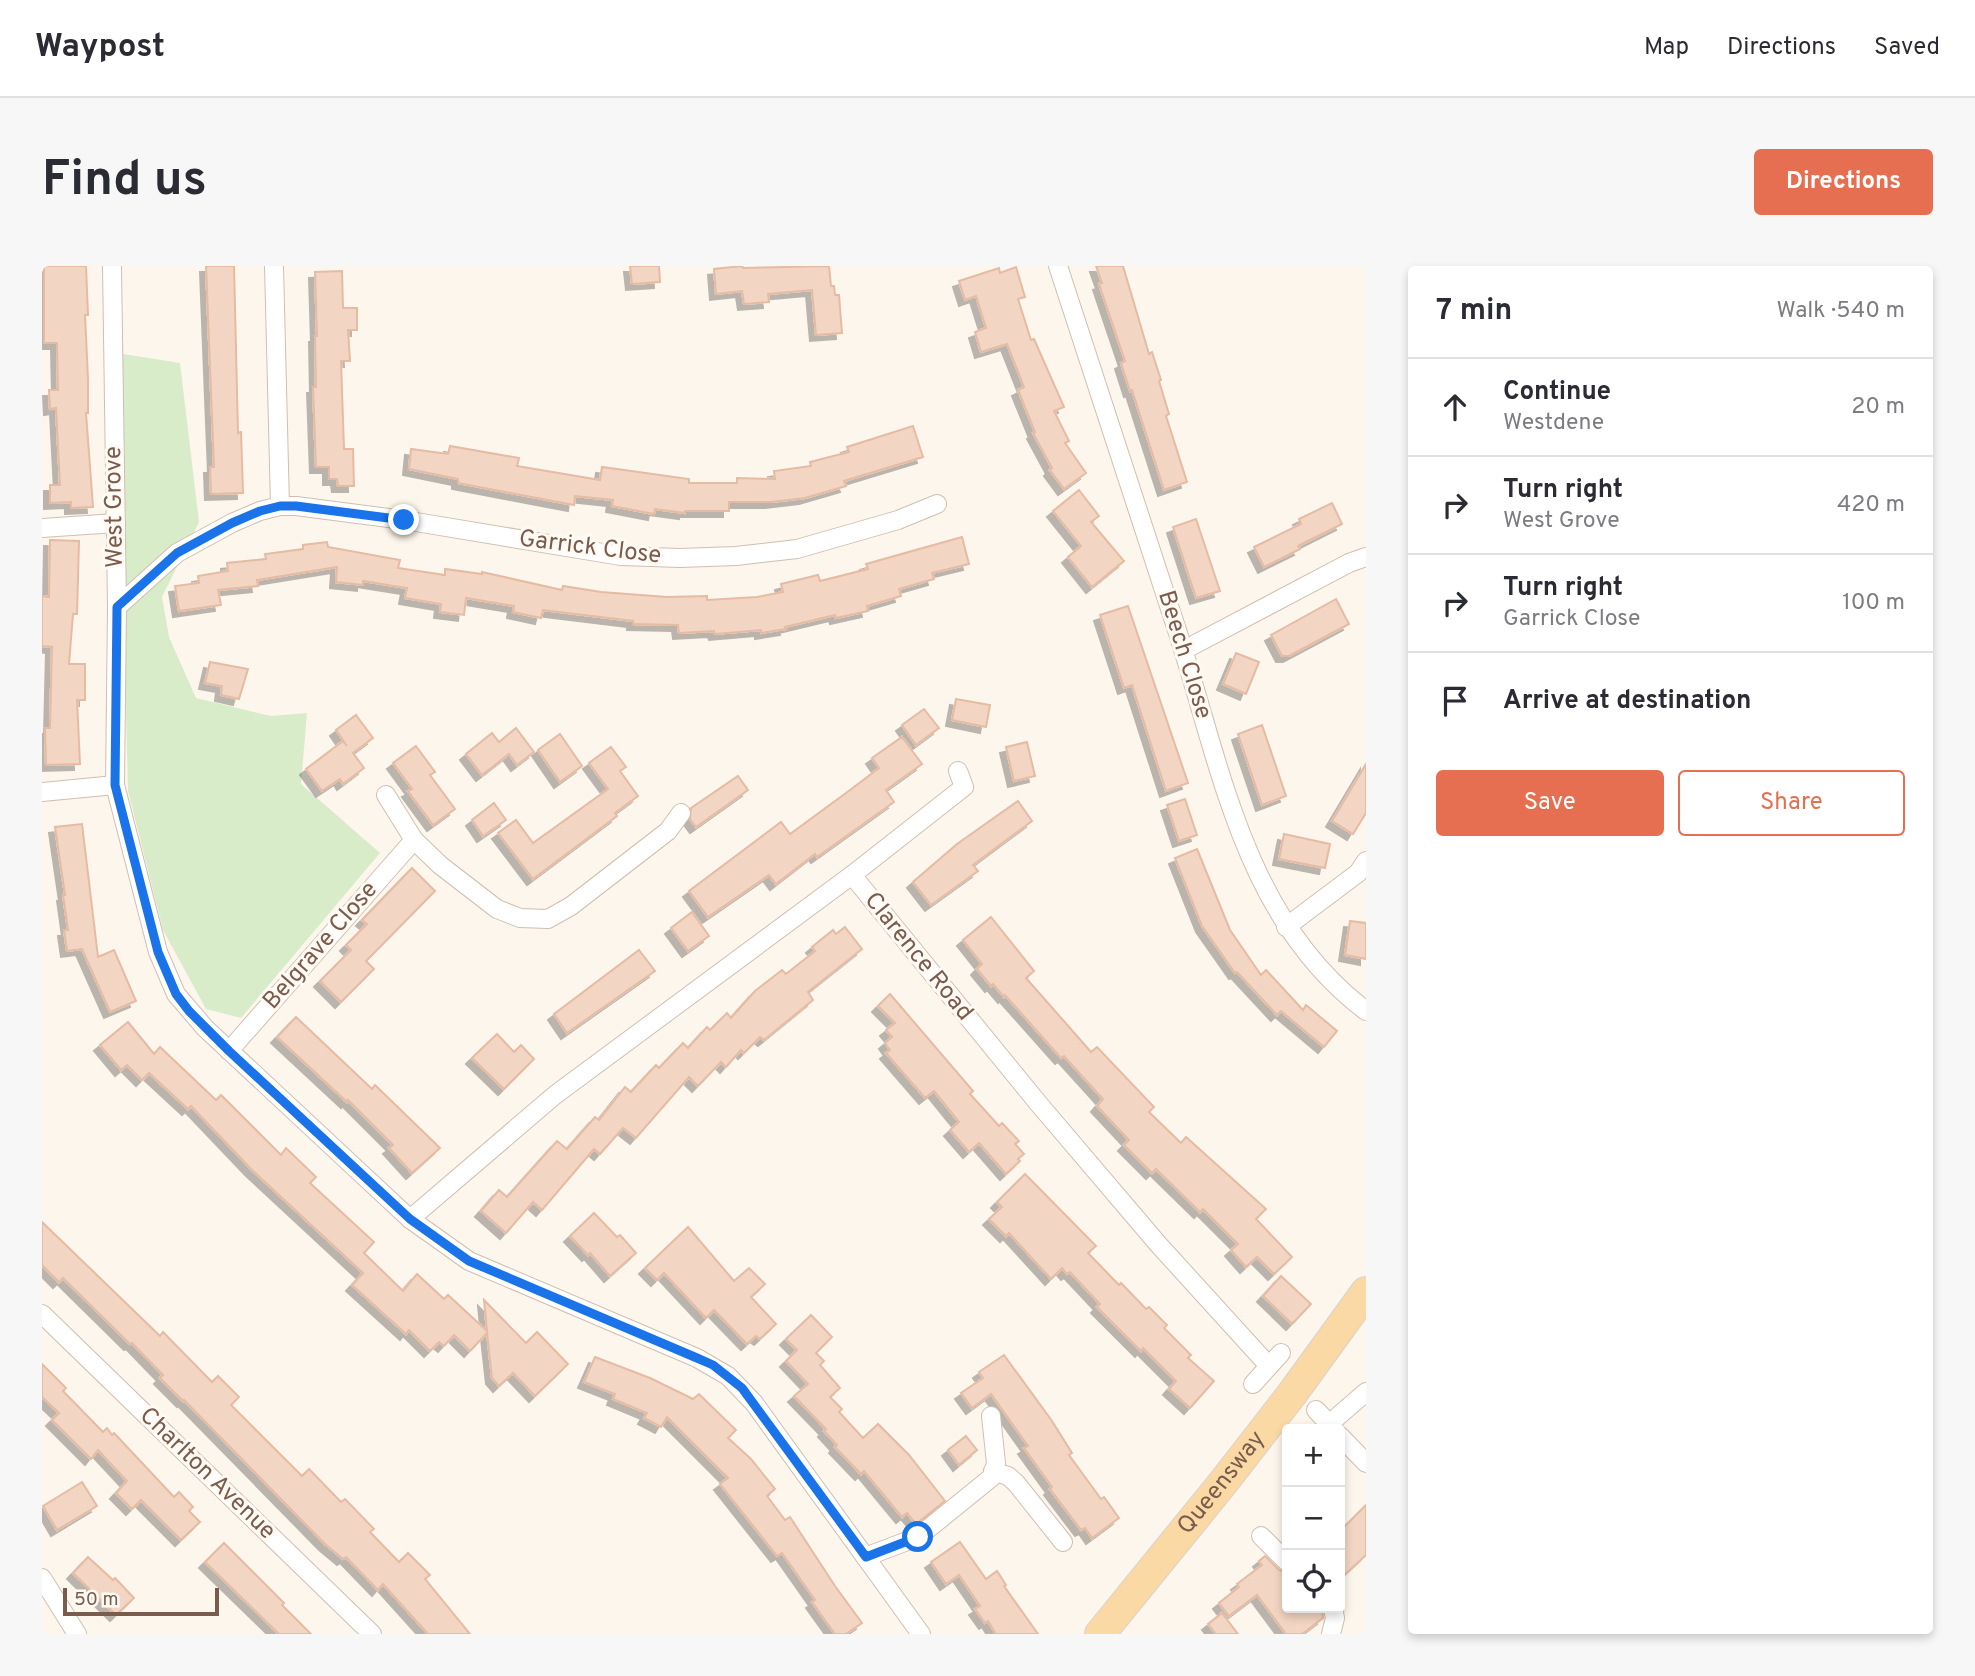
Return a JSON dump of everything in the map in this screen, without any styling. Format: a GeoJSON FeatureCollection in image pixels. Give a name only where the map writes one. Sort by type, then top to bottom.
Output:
{"type":"FeatureCollection","features":[{"type":"Feature","properties":{"kind":"main road","name":"Queensway"},"geometry":{"type":"LineString","coordinates":[[1100,1634],[1293,1394],[1366,1292]]}},
{"type":"Feature","properties":{"kind":"main road","name":"Queensway"},"geometry":{"type":"LineString","coordinates":[[1086,1634],[1125,1602]]}},
{"type":"Feature","properties":{"kind":"street","name":"West Grove"},"geometry":{"type":"LineString","coordinates":[[112,266],[117,607],[115,785],[155,939],[176,994],[229,1051],[410,1219],[469,1261],[697,1358],[728,1376],[754,1403],[921,1634]]}},
{"type":"Feature","properties":{"kind":"street"},"geometry":{"type":"LineString","coordinates":[[274,266],[280,506]]}},
{"type":"Feature","properties":{"kind":"street","name":"Beech Close"},"geometry":{"type":"LineString","coordinates":[[1059,266],[1245,846],[1267,895],[1286,927],[1312,961],[1366,1011]]}},
{"type":"Feature","properties":{"kind":"street","name":"Garrick Close"},"geometry":{"type":"LineString","coordinates":[[117,607],[177,553],[232,523],[280,506],[404,520],[621,556],[680,558],[736,556],[797,549],[898,520],[937,504]]}},
{"type":"Feature","properties":{"kind":"street"},"geometry":{"type":"LineString","coordinates":[[42,528],[116,523]]}},
{"type":"Feature","properties":{"kind":"street"},"geometry":{"type":"LineString","coordinates":[[1184,650],[1349,563],[1366,557]]}},
{"type":"Feature","properties":{"kind":"street"},"geometry":{"type":"LineString","coordinates":[[852,875],[964,787],[958,771]]}},
{"type":"Feature","properties":{"kind":"street"},"geometry":{"type":"LineString","coordinates":[[42,792],[115,785]]}},
{"type":"Feature","properties":{"kind":"street"},"geometry":{"type":"LineString","coordinates":[[386,795],[414,840],[440,865],[497,909],[520,918],[548,919],[571,906],[668,831],[681,813]]}},
{"type":"Feature","properties":{"kind":"street","name":"Belgrave Close"},"geometry":{"type":"LineString","coordinates":[[229,1051],[414,840]]}},
{"type":"Feature","properties":{"kind":"street"},"geometry":{"type":"LineString","coordinates":[[1286,927],[1358,873],[1366,861]]}},
{"type":"Feature","properties":{"kind":"street","name":"Clarence Road"},"geometry":{"type":"LineString","coordinates":[[410,1219],[555,1095],[852,875],[1046,1113],[1158,1244],[1275,1360],[1253,1384]]}},
{"type":"Feature","properties":{"kind":"street","name":"Charlton Avenue"},"geometry":{"type":"LineString","coordinates":[[42,1314],[372,1634]]}},
{"type":"Feature","properties":{"kind":"street"},"geometry":{"type":"LineString","coordinates":[[1339,1424],[1366,1392]]}},
{"type":"Feature","properties":{"kind":"street"},"geometry":{"type":"LineString","coordinates":[[1316,1410],[1329,1424]]}},
{"type":"Feature","properties":{"kind":"street"},"geometry":{"type":"LineString","coordinates":[[866,1557],[918,1537],[992,1477],[996,1464],[991,1416]]}},
{"type":"Feature","properties":{"kind":"street"},"geometry":{"type":"LineString","coordinates":[[1345,1442],[1366,1464]]}},
{"type":"Feature","properties":{"kind":"street"},"geometry":{"type":"LineString","coordinates":[[993,1471],[1008,1476],[1016,1483],[1063,1542]]}},
{"type":"Feature","properties":{"kind":"street"},"geometry":{"type":"LineString","coordinates":[[1261,1536],[1282,1557]]}},
{"type":"Feature","properties":{"kind":"street"},"geometry":{"type":"LineString","coordinates":[[42,1578],[77,1634]]}},
{"type":"Feature","properties":{"kind":"street"},"geometry":{"type":"LineString","coordinates":[[1331,1634],[1334,1613]]}},
{"type":"Feature","properties":{"kind":"green space"},"geometry":{"type":"Polygon","coordinates":[[[117,353],[180,363],[199,522],[162,597],[169,637],[196,698],[271,716],[307,713],[301,784],[380,853],[241,1018],[206,1009],[163,930],[128,791],[117,353]]]}},
{"type":"Feature","properties":{"kind":"building"},"geometry":{"type":"Polygon","coordinates":[[[44,266],[86,266],[86,413],[93,507],[71,508],[71,502],[50,503],[50,485],[60,485],[56,408],[50,409],[49,390],[58,390],[57,343],[44,343],[44,266]]]}},
{"type":"Feature","properties":{"kind":"building"},"geometry":{"type":"Polygon","coordinates":[[[206,266],[234,266],[238,433],[241,432],[243,493],[211,494],[210,467],[214,467],[206,266]]]}},
{"type":"Feature","properties":{"kind":"building"},"geometry":{"type":"Polygon","coordinates":[[[630,266],[659,266],[660,282],[632,284],[630,266]]]}},
{"type":"Feature","properties":{"kind":"building"},"geometry":{"type":"Polygon","coordinates":[[[742,266],[829,266],[831,286],[834,286],[835,295],[839,295],[842,333],[816,335],[812,290],[768,294],[769,302],[744,304],[742,291],[716,294],[714,269],[742,266]]]}},
{"type":"Feature","properties":{"kind":"building"},"geometry":{"type":"Polygon","coordinates":[[[1096,266],[1123,266],[1149,354],[1152,352],[1161,380],[1159,381],[1169,414],[1166,416],[1187,482],[1164,490],[1121,363],[1125,361],[1099,284],[1102,283],[1096,266]]]}},
{"type":"Feature","properties":{"kind":"building"},"geometry":{"type":"Polygon","coordinates":[[[1016,267],[1025,297],[1018,299],[1031,340],[1034,339],[1064,407],[1054,411],[1069,441],[1065,443],[1086,473],[1064,489],[1050,470],[1052,468],[1033,433],[1035,432],[1018,390],[1024,387],[1007,344],[981,352],[975,332],[986,328],[976,296],[965,300],[959,281],[999,268],[1000,273],[1016,267]]]}},
{"type":"Feature","properties":{"kind":"building"},"geometry":{"type":"Polygon","coordinates":[[[342,271],[343,308],[357,308],[357,330],[348,330],[350,361],[341,361],[344,449],[353,449],[354,486],[338,486],[337,479],[329,479],[329,467],[316,467],[313,387],[316,387],[317,336],[315,272],[342,271]]]}},
{"type":"Feature","properties":{"kind":"building"},"geometry":{"type":"Polygon","coordinates":[[[913,426],[923,457],[844,481],[846,486],[805,498],[771,502],[729,502],[729,511],[685,513],[655,509],[654,514],[612,506],[613,500],[575,496],[574,505],[458,483],[458,479],[409,469],[411,449],[448,454],[450,446],[519,458],[517,466],[600,480],[602,467],[689,479],[689,483],[737,483],[737,478],[775,479],[774,471],[811,466],[810,462],[849,452],[847,447],[913,426]]]}},
{"type":"Feature","properties":{"kind":"building"},"geometry":{"type":"Polygon","coordinates":[[[1079,490],[1099,516],[1091,522],[1124,561],[1092,587],[1068,557],[1081,546],[1053,511],[1079,490]]]}},
{"type":"Feature","properties":{"kind":"building"},"geometry":{"type":"Polygon","coordinates":[[[1332,503],[1342,524],[1264,567],[1254,547],[1301,524],[1299,519],[1332,503]]]}},
{"type":"Feature","properties":{"kind":"building"},"geometry":{"type":"Polygon","coordinates":[[[1196,519],[1220,591],[1196,598],[1173,527],[1196,519]]]}},
{"type":"Feature","properties":{"kind":"building"},"geometry":{"type":"Polygon","coordinates":[[[962,537],[969,564],[932,573],[934,579],[899,589],[901,596],[867,606],[868,611],[836,618],[835,615],[761,633],[761,630],[715,634],[714,631],[679,633],[678,625],[633,624],[633,621],[543,610],[541,618],[513,612],[514,606],[466,598],[464,615],[440,612],[441,604],[405,598],[407,588],[363,581],[363,585],[336,582],[337,567],[257,580],[258,586],[218,590],[221,605],[179,611],[175,586],[199,583],[198,576],[228,571],[227,563],[266,559],[265,554],[303,549],[303,545],[327,542],[328,547],[400,560],[398,568],[445,575],[445,569],[482,572],[562,590],[563,586],[667,597],[707,596],[707,600],[757,597],[783,592],[781,584],[818,575],[820,581],[868,569],[866,564],[962,537]]]}},
{"type":"Feature","properties":{"kind":"building"},"geometry":{"type":"Polygon","coordinates":[[[50,540],[79,541],[77,614],[73,614],[69,664],[85,664],[85,700],[77,700],[80,764],[46,765],[45,728],[50,728],[52,647],[42,646],[42,596],[49,597],[50,540]]]}},
{"type":"Feature","properties":{"kind":"building"},"geometry":{"type":"Polygon","coordinates":[[[1336,599],[1349,624],[1289,656],[1282,656],[1271,635],[1336,599]]]}},
{"type":"Feature","properties":{"kind":"building"},"geometry":{"type":"Polygon","coordinates":[[[1128,606],[1188,783],[1166,791],[1132,685],[1124,688],[1100,615],[1128,606]]]}},
{"type":"Feature","properties":{"kind":"building"},"geometry":{"type":"Polygon","coordinates":[[[1236,653],[1259,662],[1246,694],[1223,684],[1236,653]]]}},
{"type":"Feature","properties":{"kind":"building"},"geometry":{"type":"Polygon","coordinates":[[[210,662],[248,669],[239,699],[221,695],[222,686],[205,683],[210,662]]]}},
{"type":"Feature","properties":{"kind":"building"},"geometry":{"type":"Polygon","coordinates":[[[956,699],[990,705],[986,727],[952,720],[956,699]]]}},
{"type":"Feature","properties":{"kind":"building"},"geometry":{"type":"Polygon","coordinates":[[[924,709],[939,728],[916,745],[902,725],[924,709]]]}},
{"type":"Feature","properties":{"kind":"building"},"geometry":{"type":"Polygon","coordinates":[[[356,715],[373,738],[353,753],[364,768],[343,784],[340,779],[322,791],[306,769],[343,741],[347,746],[336,730],[356,715]]]}},
{"type":"Feature","properties":{"kind":"building"},"geometry":{"type":"Polygon","coordinates":[[[1262,725],[1286,796],[1262,805],[1238,734],[1262,725]]]}},
{"type":"Feature","properties":{"kind":"building"},"geometry":{"type":"Polygon","coordinates":[[[516,728],[534,752],[517,765],[509,754],[482,775],[466,754],[492,733],[499,742],[516,728]]]}},
{"type":"Feature","properties":{"kind":"building"},"geometry":{"type":"Polygon","coordinates":[[[560,734],[582,766],[560,782],[538,750],[560,734]]]}},
{"type":"Feature","properties":{"kind":"building"},"geometry":{"type":"Polygon","coordinates":[[[902,737],[922,764],[886,790],[894,802],[817,857],[815,854],[776,884],[769,875],[708,917],[689,891],[781,822],[790,834],[879,768],[872,758],[902,737]]]}},
{"type":"Feature","properties":{"kind":"building"},"geometry":{"type":"Polygon","coordinates":[[[1027,742],[1035,776],[1014,781],[1006,747],[1027,742]]]}},
{"type":"Feature","properties":{"kind":"building"},"geometry":{"type":"Polygon","coordinates":[[[416,746],[435,772],[430,775],[455,809],[433,825],[408,791],[412,789],[393,763],[416,746]]]}},
{"type":"Feature","properties":{"kind":"building"},"geometry":{"type":"Polygon","coordinates":[[[611,747],[626,767],[620,771],[638,796],[615,813],[617,816],[533,879],[498,833],[516,820],[533,843],[608,789],[589,763],[611,747]]]}},
{"type":"Feature","properties":{"kind":"building"},"geometry":{"type":"Polygon","coordinates":[[[1366,764],[1366,813],[1353,834],[1332,821],[1366,764]]]}},
{"type":"Feature","properties":{"kind":"building"},"geometry":{"type":"Polygon","coordinates":[[[738,776],[748,790],[696,827],[690,819],[691,808],[738,776]]]}},
{"type":"Feature","properties":{"kind":"building"},"geometry":{"type":"Polygon","coordinates":[[[1185,799],[1197,835],[1179,841],[1167,805],[1185,799]]]}},
{"type":"Feature","properties":{"kind":"building"},"geometry":{"type":"Polygon","coordinates":[[[1018,801],[1032,821],[973,865],[978,871],[931,905],[913,882],[957,844],[1018,801]]]}},
{"type":"Feature","properties":{"kind":"building"},"geometry":{"type":"Polygon","coordinates":[[[494,803],[506,820],[483,836],[472,820],[494,803]]]}},
{"type":"Feature","properties":{"kind":"building"},"geometry":{"type":"Polygon","coordinates":[[[82,824],[98,957],[114,950],[136,1001],[110,1012],[82,949],[67,951],[64,930],[68,930],[65,895],[55,827],[82,824]]]}},
{"type":"Feature","properties":{"kind":"building"},"geometry":{"type":"Polygon","coordinates":[[[1284,834],[1330,844],[1325,868],[1279,859],[1284,834]]]}},
{"type":"Feature","properties":{"kind":"building"},"geometry":{"type":"Polygon","coordinates":[[[1197,849],[1230,930],[1261,975],[1266,970],[1303,1010],[1306,1005],[1337,1031],[1324,1047],[1281,1011],[1277,1015],[1237,972],[1235,973],[1202,926],[1175,858],[1197,849]]]}},
{"type":"Feature","properties":{"kind":"building"},"geometry":{"type":"Polygon","coordinates":[[[412,868],[435,891],[366,961],[374,969],[341,1002],[320,981],[351,950],[346,945],[367,924],[362,920],[412,868]]]}},
{"type":"Feature","properties":{"kind":"building"},"geometry":{"type":"Polygon","coordinates":[[[692,912],[709,936],[688,951],[671,928],[692,912]]]}},
{"type":"Feature","properties":{"kind":"building"},"geometry":{"type":"Polygon","coordinates":[[[991,917],[1034,971],[1026,978],[1091,1052],[1097,1047],[1154,1107],[1149,1112],[1181,1143],[1186,1137],[1266,1209],[1256,1219],[1292,1257],[1274,1274],[1257,1257],[1246,1267],[1231,1250],[1238,1244],[1203,1209],[1200,1212],[1156,1169],[1152,1173],[1124,1145],[1129,1140],[1097,1106],[1103,1099],[977,969],[982,964],[963,940],[991,917]]]}},
{"type":"Feature","properties":{"kind":"building"},"geometry":{"type":"Polygon","coordinates":[[[1350,921],[1366,923],[1366,959],[1345,955],[1350,921]]]}},
{"type":"Feature","properties":{"kind":"building"},"geometry":{"type":"Polygon","coordinates":[[[845,927],[862,949],[808,992],[813,1000],[764,1040],[760,1037],[744,1053],[741,1050],[726,1067],[721,1062],[698,1086],[689,1077],[636,1138],[623,1128],[600,1154],[594,1149],[542,1210],[533,1202],[506,1233],[481,1211],[499,1190],[507,1197],[557,1141],[567,1149],[595,1117],[599,1120],[625,1087],[631,1092],[656,1065],[659,1068],[683,1043],[688,1048],[707,1027],[710,1030],[727,1013],[731,1018],[755,991],[782,970],[786,974],[815,951],[812,947],[833,930],[836,934],[845,927]]]}},
{"type":"Feature","properties":{"kind":"building"},"geometry":{"type":"Polygon","coordinates":[[[639,950],[655,971],[567,1033],[554,1014],[639,950]]]}},
{"type":"Feature","properties":{"kind":"building"},"geometry":{"type":"Polygon","coordinates":[[[890,994],[973,1091],[970,1094],[999,1126],[1002,1123],[1019,1141],[1015,1144],[1024,1154],[1006,1174],[979,1143],[969,1152],[950,1130],[959,1122],[934,1091],[925,1098],[886,1053],[890,1050],[885,1043],[892,1037],[886,1030],[895,1023],[878,1006],[890,994]]]}},
{"type":"Feature","properties":{"kind":"building"},"geometry":{"type":"Polygon","coordinates":[[[296,1017],[372,1089],[375,1085],[440,1148],[412,1173],[389,1148],[393,1145],[348,1100],[347,1102],[277,1037],[296,1017]]]}},
{"type":"Feature","properties":{"kind":"building"},"geometry":{"type":"Polygon","coordinates":[[[128,1022],[154,1054],[160,1047],[216,1100],[221,1095],[281,1155],[286,1148],[316,1177],[310,1183],[374,1242],[364,1253],[403,1291],[417,1274],[444,1299],[448,1295],[487,1331],[484,1300],[526,1343],[537,1332],[568,1364],[535,1396],[513,1373],[499,1386],[492,1378],[487,1333],[470,1351],[454,1335],[444,1346],[439,1342],[430,1351],[409,1330],[406,1334],[352,1285],[363,1273],[252,1170],[191,1106],[188,1109],[149,1073],[142,1080],[127,1065],[121,1070],[100,1045],[128,1022]]]}},
{"type":"Feature","properties":{"kind":"building"},"geometry":{"type":"Polygon","coordinates":[[[497,1034],[514,1052],[521,1045],[534,1059],[504,1089],[472,1058],[497,1034]]]}},
{"type":"Feature","properties":{"kind":"building"},"geometry":{"type":"Polygon","coordinates":[[[1025,1174],[1096,1246],[1088,1253],[1119,1285],[1121,1283],[1146,1309],[1149,1307],[1167,1325],[1164,1328],[1191,1355],[1188,1358],[1214,1381],[1190,1408],[1169,1389],[1176,1381],[1097,1307],[1100,1304],[1070,1272],[1067,1274],[1062,1268],[1051,1279],[1009,1233],[1006,1236],[989,1219],[1002,1207],[997,1202],[1025,1174]]]}},
{"type":"Feature","properties":{"kind":"building"},"geometry":{"type":"Polygon","coordinates":[[[594,1213],[636,1253],[610,1276],[590,1253],[588,1255],[570,1236],[594,1213]]]}},
{"type":"Feature","properties":{"kind":"building"},"geometry":{"type":"Polygon","coordinates":[[[42,1222],[160,1336],[163,1332],[212,1382],[218,1376],[239,1397],[231,1405],[302,1476],[309,1469],[341,1502],[345,1499],[374,1529],[370,1532],[399,1562],[408,1553],[430,1575],[425,1579],[470,1634],[428,1634],[383,1584],[378,1590],[346,1557],[343,1559],[325,1544],[160,1378],[163,1375],[132,1343],[63,1278],[59,1282],[42,1265],[42,1222]]]}},
{"type":"Feature","properties":{"kind":"building"},"geometry":{"type":"Polygon","coordinates":[[[688,1227],[734,1281],[749,1268],[765,1284],[751,1297],[776,1324],[760,1339],[756,1336],[747,1344],[714,1310],[706,1318],[664,1273],[657,1280],[645,1268],[688,1227]]]}},
{"type":"Feature","properties":{"kind":"building"},"geometry":{"type":"Polygon","coordinates":[[[1281,1276],[1311,1304],[1292,1324],[1263,1296],[1281,1276]]]}},
{"type":"Feature","properties":{"kind":"building"},"geometry":{"type":"Polygon","coordinates":[[[811,1315],[832,1337],[816,1353],[824,1361],[820,1365],[840,1388],[830,1397],[842,1409],[839,1412],[863,1438],[878,1424],[909,1455],[945,1501],[916,1524],[907,1513],[902,1517],[864,1471],[861,1474],[835,1447],[837,1445],[824,1431],[826,1429],[794,1396],[808,1384],[786,1361],[797,1350],[786,1339],[811,1315]]]}},
{"type":"Feature","properties":{"kind":"building"},"geometry":{"type":"Polygon","coordinates":[[[1004,1355],[1052,1421],[1072,1453],[1069,1455],[1101,1499],[1104,1497],[1119,1518],[1092,1538],[1085,1528],[1081,1530],[1050,1489],[1052,1487],[1024,1448],[1028,1446],[991,1394],[972,1408],[961,1393],[983,1378],[979,1372],[1004,1355]]]}},
{"type":"Feature","properties":{"kind":"building"},"geometry":{"type":"Polygon","coordinates":[[[595,1357],[650,1378],[693,1399],[699,1394],[736,1430],[728,1438],[751,1459],[775,1489],[767,1496],[785,1520],[790,1517],[862,1623],[846,1634],[835,1634],[782,1553],[777,1556],[720,1484],[728,1478],[667,1417],[661,1427],[644,1418],[647,1413],[613,1399],[615,1394],[584,1382],[595,1357]]]}},
{"type":"Feature","properties":{"kind":"building"},"geometry":{"type":"Polygon","coordinates":[[[42,1364],[66,1388],[63,1391],[103,1432],[107,1428],[112,1435],[114,1433],[174,1497],[179,1492],[193,1507],[189,1511],[200,1522],[181,1540],[141,1500],[132,1509],[116,1493],[127,1481],[98,1450],[91,1459],[52,1420],[59,1413],[42,1397],[42,1364]]]}},
{"type":"Feature","properties":{"kind":"building"},"geometry":{"type":"Polygon","coordinates":[[[966,1436],[977,1450],[959,1465],[948,1450],[966,1436]]]}},
{"type":"Feature","properties":{"kind":"building"},"geometry":{"type":"Polygon","coordinates":[[[82,1482],[97,1506],[57,1530],[43,1506],[82,1482]]]}},
{"type":"Feature","properties":{"kind":"building"},"geometry":{"type":"Polygon","coordinates":[[[1366,1505],[1366,1555],[1345,1574],[1345,1550],[1345,1526],[1366,1505]]]}},
{"type":"Feature","properties":{"kind":"building"},"geometry":{"type":"Polygon","coordinates":[[[960,1542],[986,1579],[997,1571],[1006,1585],[1004,1586],[1038,1634],[996,1634],[988,1621],[985,1623],[975,1609],[980,1606],[959,1575],[946,1584],[931,1562],[960,1542]]]}},
{"type":"Feature","properties":{"kind":"building"},"geometry":{"type":"Polygon","coordinates":[[[224,1543],[311,1634],[279,1634],[205,1562],[224,1543]]]}},
{"type":"Feature","properties":{"kind":"building"},"geometry":{"type":"Polygon","coordinates":[[[1265,1556],[1282,1571],[1282,1613],[1322,1613],[1323,1618],[1302,1634],[1286,1634],[1257,1595],[1229,1616],[1219,1603],[1239,1587],[1237,1584],[1262,1565],[1259,1561],[1265,1556]]]}},
{"type":"Feature","properties":{"kind":"building"},"geometry":{"type":"Polygon","coordinates":[[[88,1557],[113,1580],[115,1578],[134,1598],[116,1615],[73,1573],[88,1557]]]}},
{"type":"Feature","properties":{"kind":"building"},"geometry":{"type":"Polygon","coordinates":[[[1222,1613],[1238,1634],[1216,1634],[1208,1624],[1222,1613]]]}},
{"type":"Feature","properties":{"kind":"route"},"geometry":{"type":"LineString","coordinates":[[404,520],[296,506],[280,506],[260,511],[177,553],[117,607],[115,785],[158,952],[176,994],[205,1028],[410,1219],[453,1251],[469,1261],[713,1365],[728,1376],[754,1403],[866,1557],[918,1537]]}}]}
